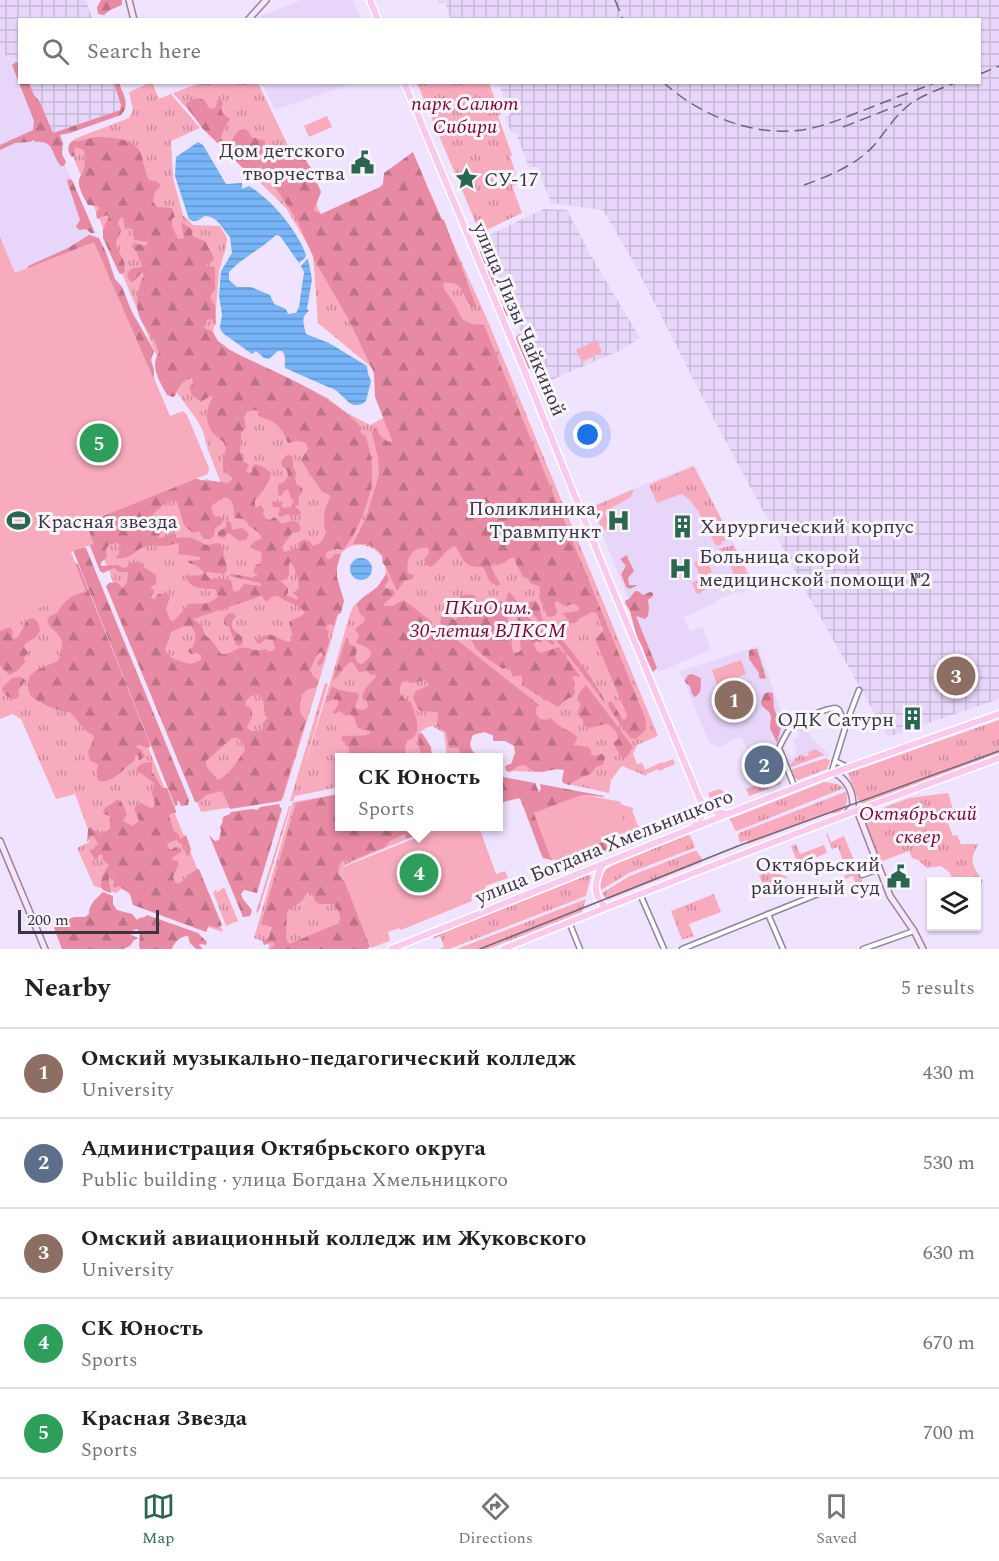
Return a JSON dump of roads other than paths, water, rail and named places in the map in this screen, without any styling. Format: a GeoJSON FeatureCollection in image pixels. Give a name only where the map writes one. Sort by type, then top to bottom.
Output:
{"type":"FeatureCollection","features":[{"type":"Feature","properties":{"kind":"main road"},"geometry":{"type":"LineString","coordinates":[[129,0],[134,18]]}},
{"type":"Feature","properties":{"kind":"main road"},"geometry":{"type":"LineString","coordinates":[[250,18],[266,0]]}},
{"type":"Feature","properties":{"kind":"main road"},"geometry":{"type":"LineString","coordinates":[[371,0],[377,18]]}},
{"type":"Feature","properties":{"kind":"main road","name":"улица Лизы Чайкиной"},"geometry":{"type":"LineString","coordinates":[[405,84],[701,802]]}},
{"type":"Feature","properties":{"kind":"main road","name":"улица Богдана Хмельницкого"},"geometry":{"type":"LineString","coordinates":[[391,949],[693,827],[833,773],[999,714]]}},
{"type":"Feature","properties":{"kind":"main road"},"geometry":{"type":"LineString","coordinates":[[503,949],[846,814],[999,758]]}},
{"type":"Feature","properties":{"kind":"main road"},"geometry":{"type":"LineString","coordinates":[[833,773],[846,782],[852,796],[853,806],[846,814]]}},
{"type":"Feature","properties":{"kind":"main road"},"geometry":{"type":"LineString","coordinates":[[701,802],[714,812],[728,814]]}},
{"type":"Feature","properties":{"kind":"main road"},"geometry":{"type":"LineString","coordinates":[[693,827],[701,817],[701,802]]}},
{"type":"Feature","properties":{"kind":"main road"},"geometry":{"type":"LineString","coordinates":[[857,810],[890,896],[914,931],[923,949]]}},
{"type":"Feature","properties":{"kind":"main road"},"geometry":{"type":"LineString","coordinates":[[0,841],[45,949]]}},
{"type":"Feature","properties":{"kind":"main road"},"geometry":{"type":"LineString","coordinates":[[602,864],[595,886],[597,897],[606,907]]}},
{"type":"Feature","properties":{"kind":"street"},"geometry":{"type":"LineString","coordinates":[[833,773],[846,725],[859,690]]}},
{"type":"Feature","properties":{"kind":"street"},"geometry":{"type":"LineString","coordinates":[[795,788],[779,748],[791,727],[798,720],[831,708],[839,710],[846,725]]}},
{"type":"Feature","properties":{"kind":"street"},"geometry":{"type":"LineString","coordinates":[[835,761],[849,768]]}},
{"type":"Feature","properties":{"kind":"street"},"geometry":{"type":"LineString","coordinates":[[862,875],[879,869]]}},
{"type":"Feature","properties":{"kind":"street"},"geometry":{"type":"LineString","coordinates":[[640,894],[664,949]]}},
{"type":"Feature","properties":{"kind":"street"},"geometry":{"type":"LineString","coordinates":[[682,949],[818,894]]}},
{"type":"Feature","properties":{"kind":"street"},"geometry":{"type":"LineString","coordinates":[[768,914],[783,949]]}},
{"type":"Feature","properties":{"kind":"street"},"geometry":{"type":"LineString","coordinates":[[569,922],[580,949]]}},
{"type":"Feature","properties":{"kind":"street"},"geometry":{"type":"LineString","coordinates":[[863,949],[914,931]]}},
{"type":"Feature","properties":{"kind":"water"},"geometry":{"type":"Polygon","coordinates":[[[198,142],[203,145],[226,184],[242,183],[242,189],[249,186],[275,207],[297,236],[306,255],[299,263],[280,236],[276,235],[234,267],[229,272],[229,280],[237,287],[251,287],[270,295],[274,304],[286,309],[288,314],[296,313],[304,272],[301,266],[308,259],[312,279],[307,309],[309,311],[304,319],[306,334],[329,343],[367,366],[371,381],[366,401],[360,405],[351,404],[334,389],[285,368],[285,357],[282,351],[278,351],[269,359],[264,358],[256,351],[252,354],[221,331],[222,315],[219,296],[221,271],[232,253],[230,237],[214,218],[205,216],[196,221],[189,219],[175,176],[176,157],[198,142]]]}},
{"type":"Feature","properties":{"kind":"water"},"geometry":{"type":"Polygon","coordinates":[[[361,558],[369,561],[372,569],[369,577],[361,580],[353,577],[350,569],[353,561],[361,558]]]}},
{"type":"Feature","properties":{"kind":"tram line"},"geometry":{"type":"LineString","coordinates":[[480,949],[738,846],[999,751]]}},
{"type":"Feature","properties":{"kind":"railway"},"geometry":{"type":"LineString","coordinates":[[615,0],[622,18]]}},
{"type":"Feature","properties":{"kind":"railway"},"geometry":{"type":"LineString","coordinates":[[981,74],[999,66]]}},
{"type":"Feature","properties":{"kind":"railway"},"geometry":{"type":"LineString","coordinates":[[665,84],[678,95],[713,115],[732,123],[772,131],[812,128],[932,84]]}},
{"type":"Feature","properties":{"kind":"railway"},"geometry":{"type":"LineString","coordinates":[[804,185],[833,173],[861,157],[910,104],[952,84]]}},
{"type":"Feature","properties":{"kind":"railway"},"geometry":{"type":"LineString","coordinates":[[843,127],[902,104]]}},
{"type":"Feature","properties":{"kind":"place","name":"Дом детского творчества"},"geometry":{"type":"Point","coordinates":[363,162]}},
{"type":"Feature","properties":{"kind":"place","name":"СУ-17"},"geometry":{"type":"Point","coordinates":[466,179]}},
{"type":"Feature","properties":{"kind":"place","name":"Красная Звезда"},"geometry":{"type":"Point","coordinates":[99,443]}},
{"type":"Feature","properties":{"kind":"place","name":"Поликлиника, Травмпункт"},"geometry":{"type":"Point","coordinates":[619,520]}},
{"type":"Feature","properties":{"kind":"place","name":"Красная звезда"},"geometry":{"type":"Point","coordinates":[19,521]}},
{"type":"Feature","properties":{"kind":"place","name":"Хирургический корпус"},"geometry":{"type":"Point","coordinates":[682,526]}},
{"type":"Feature","properties":{"kind":"place","name":"Больница скорой медицинской помощи №2"},"geometry":{"type":"Point","coordinates":[681,568]}},
{"type":"Feature","properties":{"kind":"place","name":"Омский авиационный колледж им Жуковского"},"geometry":{"type":"Point","coordinates":[956,676]}},
{"type":"Feature","properties":{"kind":"place","name":"Омский музыкально-педагогический колледж"},"geometry":{"type":"Point","coordinates":[734,700]}},
{"type":"Feature","properties":{"kind":"place","name":"ОДК Сатурн"},"geometry":{"type":"Point","coordinates":[912,719]}},
{"type":"Feature","properties":{"kind":"place","name":"Администрация Октябрьского округа"},"geometry":{"type":"Point","coordinates":[764,765]}},
{"type":"Feature","properties":{"kind":"place","name":"СК Юность"},"geometry":{"type":"Point","coordinates":[419,873]}},
{"type":"Feature","properties":{"kind":"place","name":"Октябрьский районный суд"},"geometry":{"type":"Point","coordinates":[898,876]}},
{"type":"Feature","properties":{"kind":"park label","name":"парк Салют Сибири"},"geometry":{"type":"Point","coordinates":[465,114]}},
{"type":"Feature","properties":{"kind":"park label","name":"ПКиО им. 30-летия ВЛКСМ"},"geometry":{"type":"Point","coordinates":[488,618]}},
{"type":"Feature","properties":{"kind":"park label","name":"Октябрьский сквер"},"geometry":{"type":"Point","coordinates":[918,824]}}]}
